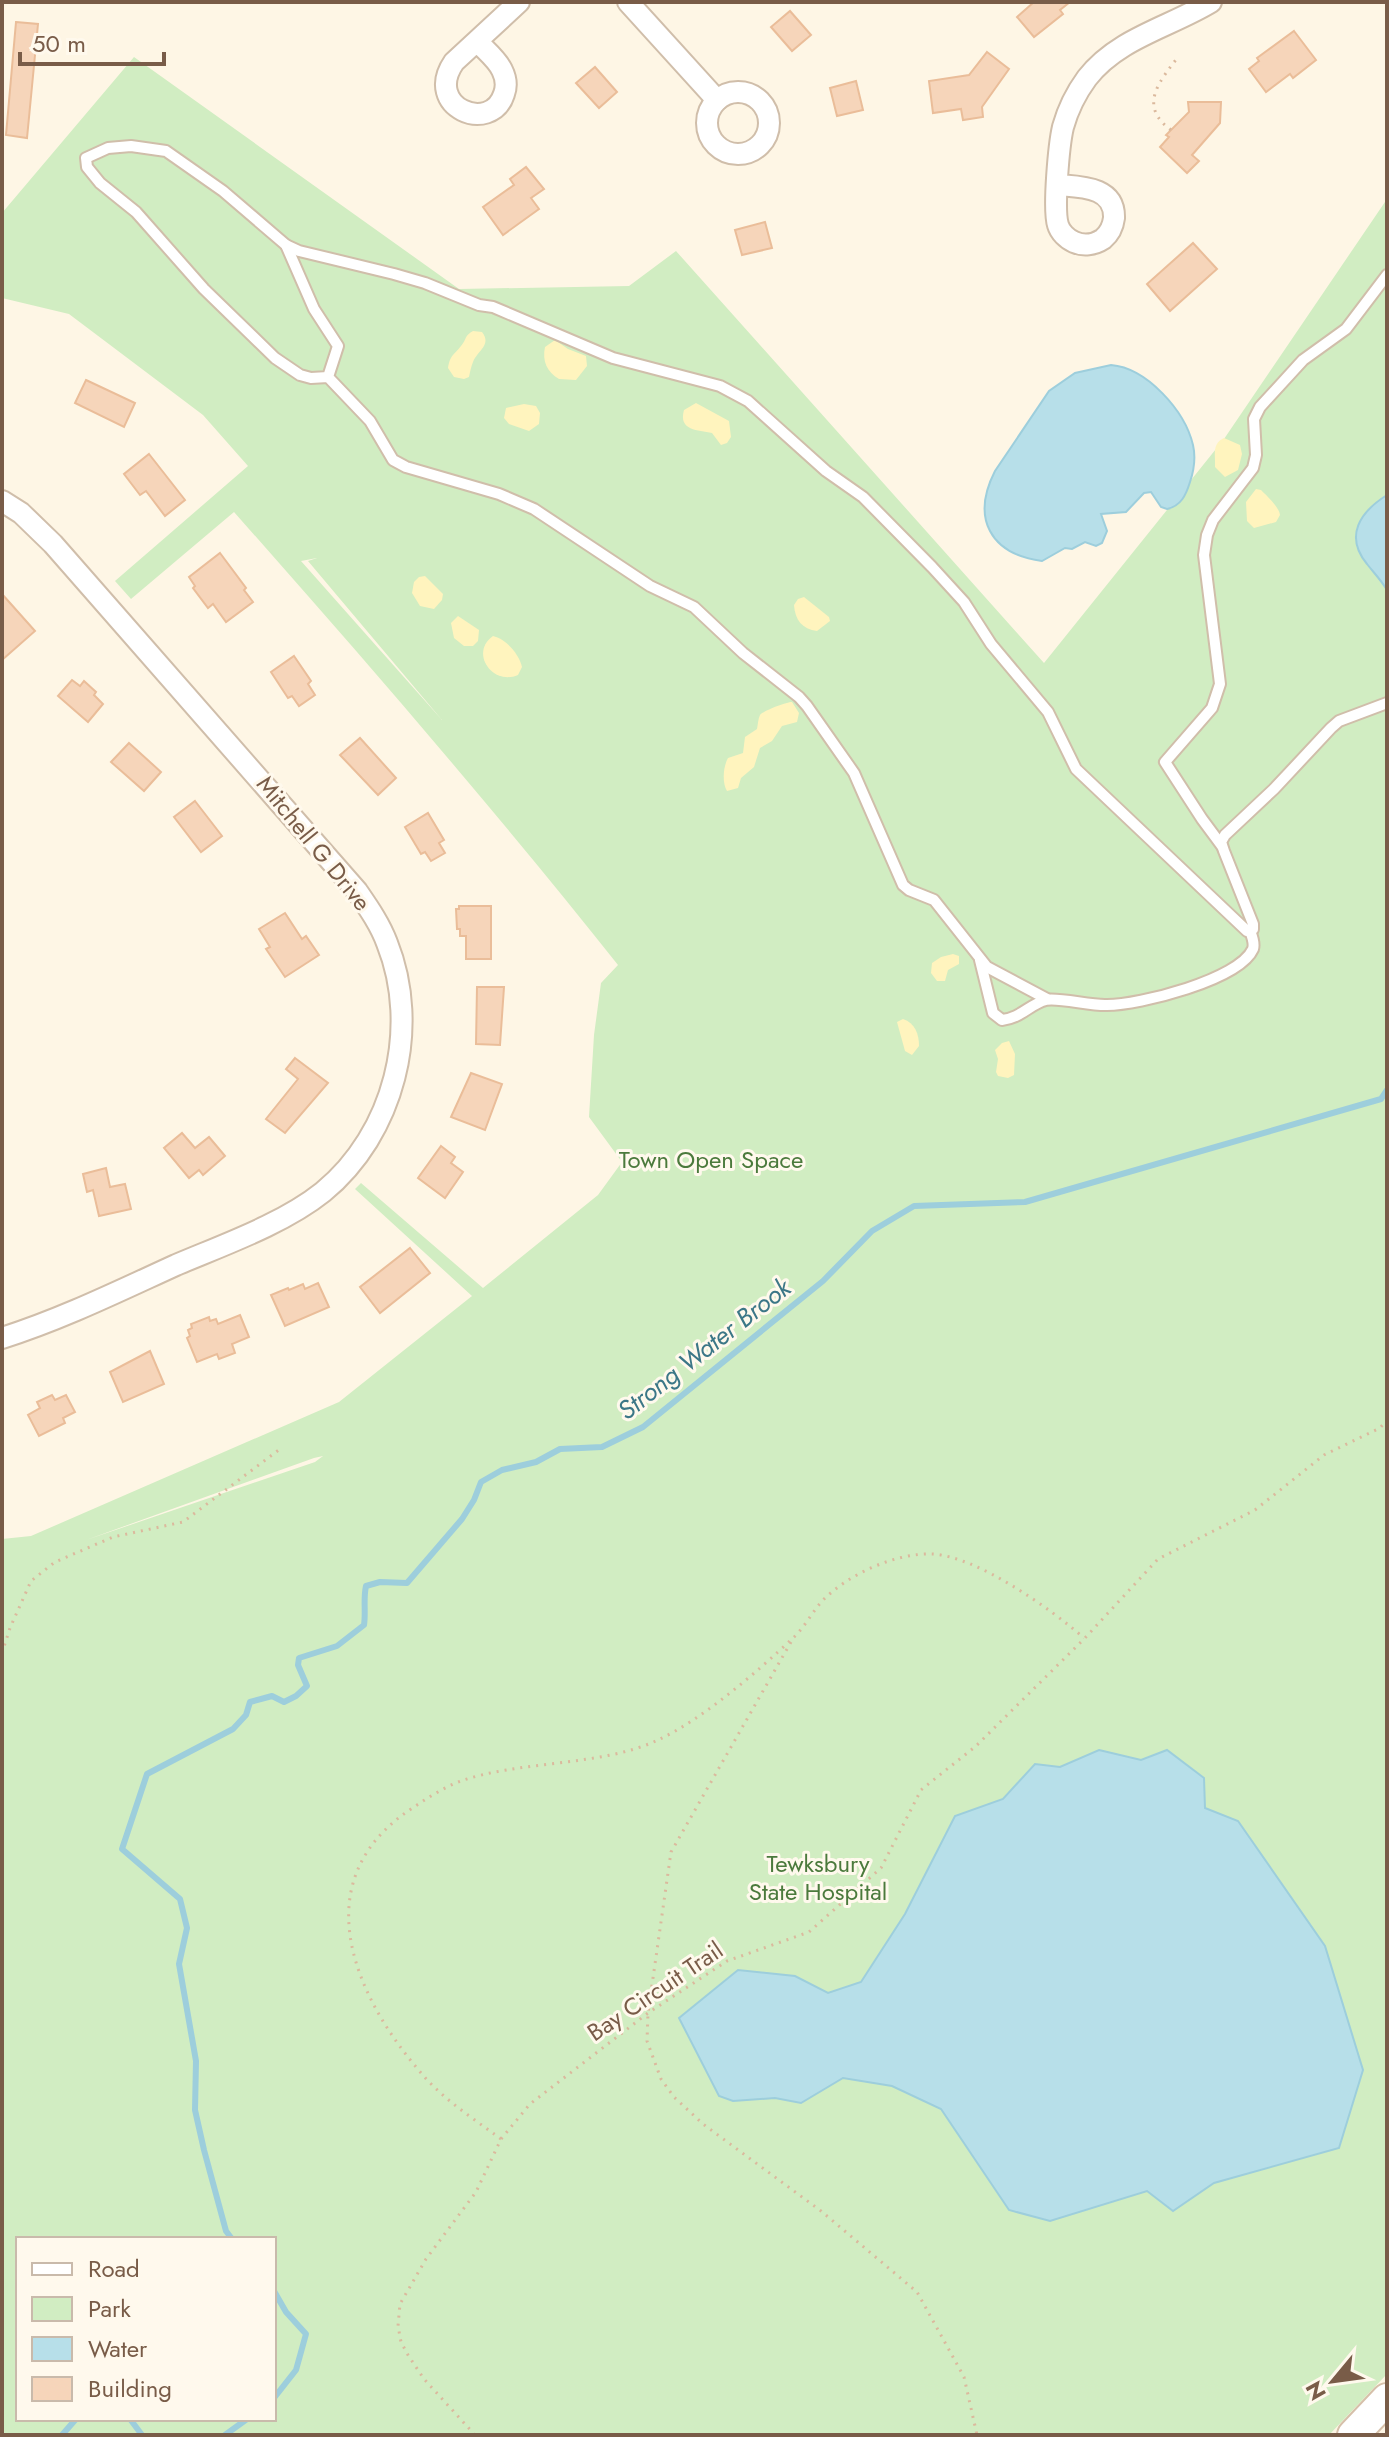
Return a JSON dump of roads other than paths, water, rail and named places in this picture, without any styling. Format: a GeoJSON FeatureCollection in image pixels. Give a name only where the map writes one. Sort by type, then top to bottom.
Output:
{"type":"FeatureCollection","features":[{"type":"Feature","properties":{"kind":"street"},"geometry":{"type":"LineString","coordinates":[[477,41],[519,2]]}},
{"type":"Feature","properties":{"kind":"street"},"geometry":{"type":"LineString","coordinates":[[628,2],[717,100]]}},
{"type":"Feature","properties":{"kind":"street"},"geometry":{"type":"LineString","coordinates":[[1058,185],[1063,128],[1072,102],[1099,64],[1125,45],[1211,2]]}},
{"type":"Feature","properties":{"kind":"street","name":"Mitchell G Drive"},"geometry":{"type":"LineString","coordinates":[[2,501],[21,513],[53,544],[357,891],[380,926],[391,954],[399,985],[401,1032],[398,1063],[384,1111],[368,1142],[323,1192],[289,1214],[212,1250],[2,1338]]}},
{"type":"Feature","properties":{"kind":"street"},"geometry":{"type":"LineString","coordinates":[[1353,2435],[1387,2399]]}},
{"type":"Feature","properties":{"kind":"lane"},"geometry":{"type":"LineString","coordinates":[[131,146],[166,151],[223,191],[286,245],[425,283],[479,305],[493,307],[613,358],[720,386],[748,401],[826,471],[863,497],[932,567],[964,602],[991,644],[1048,712],[1076,769],[1250,931],[1254,942],[1252,949],[1231,970],[1199,983],[1147,1000],[1111,1006],[1047,999],[987,967],[934,900],[903,885],[854,773],[799,697],[743,653],[694,607],[650,586],[525,504],[398,464],[370,421],[328,377],[300,375],[275,358],[204,289],[136,212],[100,183],[87,167],[86,158],[108,148],[131,146]]}},
{"type":"Feature","properties":{"kind":"lane"},"geometry":{"type":"LineString","coordinates":[[286,245],[314,309],[338,346],[328,377]]}},
{"type":"Feature","properties":{"kind":"lane"},"geometry":{"type":"LineString","coordinates":[[1250,931],[1253,929],[1252,919],[1222,846],[1165,762],[1212,708],[1220,684],[1204,555],[1207,535],[1213,520],[1253,468],[1256,455],[1254,419],[1266,398],[1303,360],[1346,329],[1387,275]]}},
{"type":"Feature","properties":{"kind":"lane"},"geometry":{"type":"LineString","coordinates":[[1222,846],[1225,835],[1339,721],[1387,703]]}},
{"type":"Feature","properties":{"kind":"lane"},"geometry":{"type":"LineString","coordinates":[[979,958],[996,1017],[1014,1019],[1047,999]]}},
{"type":"Feature","properties":{"kind":"water"},"geometry":{"type":"Polygon","coordinates":[[[1111,365],[1125,368],[1151,383],[1182,419],[1189,432],[1194,455],[1193,473],[1185,495],[1179,503],[1167,509],[1161,507],[1151,492],[1144,493],[1126,512],[1101,514],[1107,531],[1102,543],[1096,546],[1085,542],[1072,549],[1065,548],[1042,561],[1009,551],[990,531],[986,518],[988,488],[995,471],[1049,391],[1075,373],[1111,365]]]}},
{"type":"Feature","properties":{"kind":"water"},"geometry":{"type":"Polygon","coordinates":[[[1387,495],[1387,590],[1360,554],[1356,534],[1369,509],[1387,495]]]}},
{"type":"Feature","properties":{"kind":"water"},"geometry":{"type":"Polygon","coordinates":[[[1099,1750],[1141,1760],[1167,1750],[1204,1778],[1205,1808],[1238,1821],[1325,1946],[1363,2070],[1339,2148],[1214,2183],[1173,2211],[1147,2191],[1050,2221],[1009,2210],[941,2109],[892,2086],[843,2078],[801,2103],[775,2098],[733,2101],[719,2096],[679,2018],[738,1970],[795,1976],[828,1993],[861,1982],[905,1914],[955,1816],[1003,1799],[1035,1764],[1060,1767],[1099,1750]]]}},
{"type":"Feature","properties":{"kind":"waterway","name":"Strong Water Brook"},"geometry":{"type":"LineString","coordinates":[[230,2237],[226,2231],[195,2110],[196,2061],[179,1964],[187,1928],[180,1899],[122,1849],[147,1774],[233,1729],[246,1715],[250,1702],[272,1696],[284,1702],[296,1696],[307,1686],[298,1665],[299,1658],[337,1646],[364,1625],[366,1586],[380,1582],[407,1583],[462,1519],[481,1482],[502,1470],[536,1462],[560,1449],[602,1447],[643,1427],[823,1281],[872,1231],[914,1206],[1025,1202],[1381,1099],[1387,1090]]}},
{"type":"Feature","properties":{"kind":"waterway","name":"Strong Water Brook"},"geometry":{"type":"LineString","coordinates":[[276,2294],[286,2312],[306,2334],[296,2370],[276,2395]]}},
{"type":"Feature","properties":{"kind":"waterway","name":"Strong Water Brook"},"geometry":{"type":"LineString","coordinates":[[62,2435],[74,2421]]}},
{"type":"Feature","properties":{"kind":"waterway","name":"Strong Water Brook"},"geometry":{"type":"LineString","coordinates":[[132,2421],[142,2435]]}},
{"type":"Feature","properties":{"kind":"waterway","name":"Strong Water Brook"},"geometry":{"type":"LineString","coordinates":[[225,2435],[244,2421]]}},
{"type":"Feature","properties":{"kind":"park label","name":"Town Open Space"},"geometry":{"type":"Point","coordinates":[711,1159]}},
{"type":"Feature","properties":{"kind":"park label","name":"Tewksbury State Hospital"},"geometry":{"type":"Point","coordinates":[818,1877]}}]}
